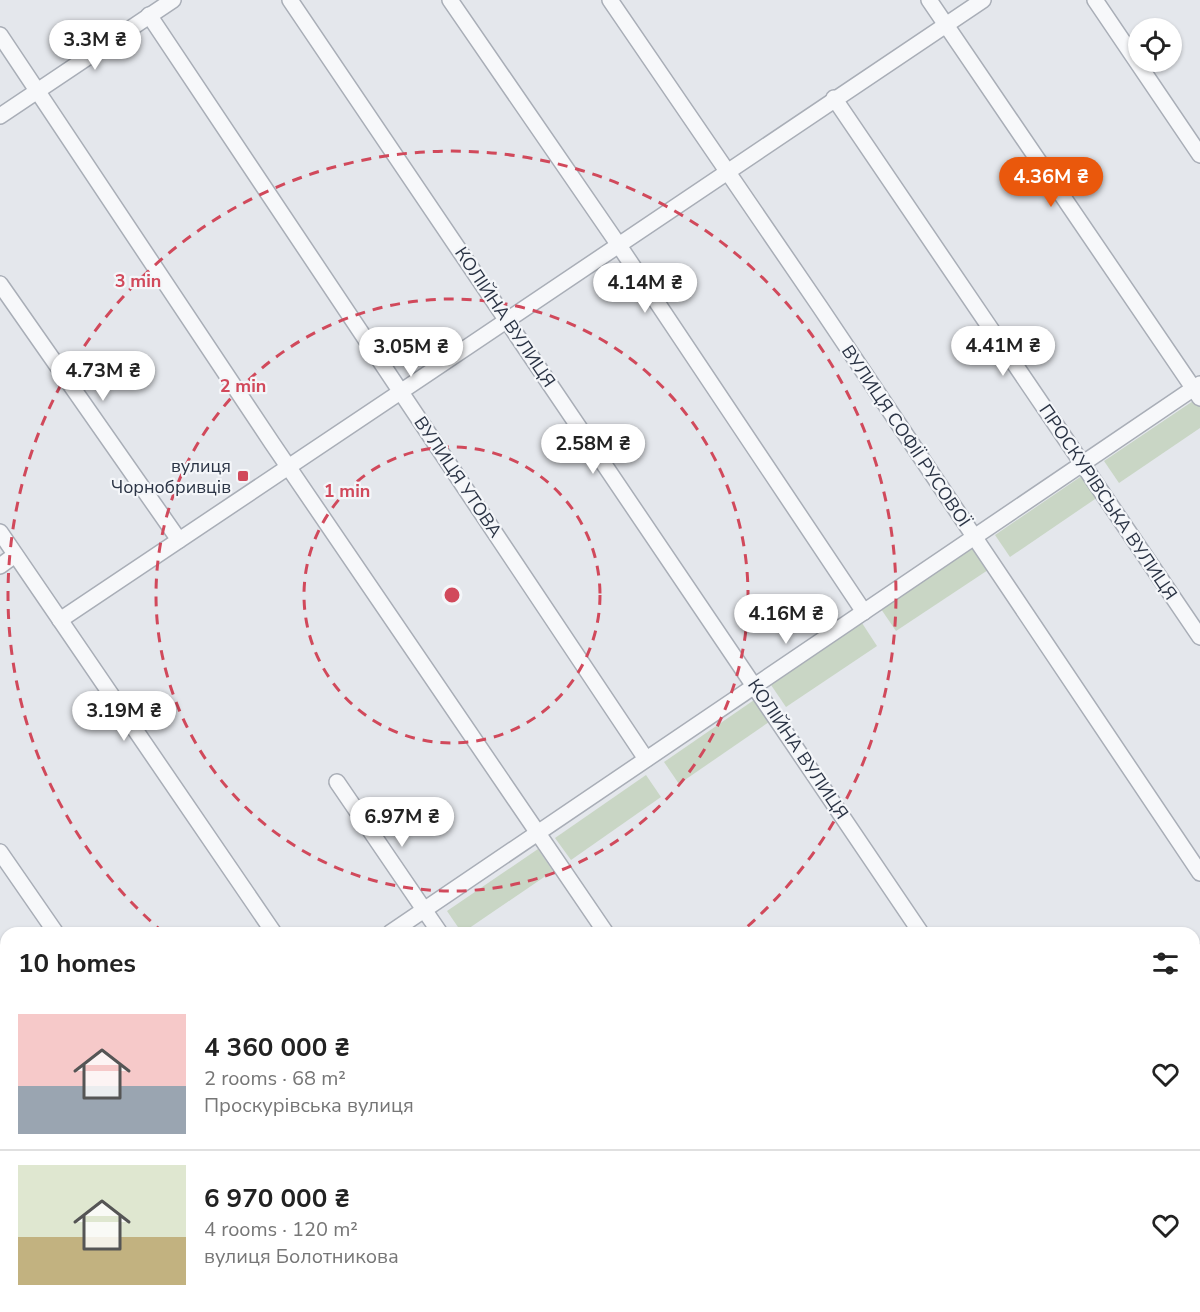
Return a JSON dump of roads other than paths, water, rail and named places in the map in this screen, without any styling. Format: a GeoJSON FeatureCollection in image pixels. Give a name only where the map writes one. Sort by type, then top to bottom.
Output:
{"type":"FeatureCollection","features":[{"type":"Feature","properties":{"kind":"street"},"geometry":{"type":"LineString","coordinates":[[0,116],[173,0]]}},
{"type":"Feature","properties":{"kind":"street","name":"КОЛІЙНА ВУЛИЦЯ"},"geometry":{"type":"LineString","coordinates":[[290,0],[917,927]]}},
{"type":"Feature","properties":{"kind":"street"},"geometry":{"type":"LineString","coordinates":[[450,0],[618,244],[864,612]]}},
{"type":"Feature","properties":{"kind":"street","name":"ВУЛИЦЯ СОФІЇ РУСОВОЇ"},"geometry":{"type":"LineString","coordinates":[[610,0],[1200,873]]}},
{"type":"Feature","properties":{"kind":"street"},"geometry":{"type":"LineString","coordinates":[[399,927],[1082,464],[1198,390],[929,0]]}},
{"type":"Feature","properties":{"kind":"street"},"geometry":{"type":"LineString","coordinates":[[60,620],[983,0]]}},
{"type":"Feature","properties":{"kind":"street"},"geometry":{"type":"LineString","coordinates":[[1095,0],[1200,155]]}},
{"type":"Feature","properties":{"kind":"street","name":"ВУЛИЦЯ УТОВА"},"geometry":{"type":"LineString","coordinates":[[149,15],[646,759]]}},
{"type":"Feature","properties":{"kind":"street"},"geometry":{"type":"LineString","coordinates":[[0,35],[602,927]]}},
{"type":"Feature","properties":{"kind":"street","name":"ПРОСКУРІВСЬКА ВУЛИЦЯ"},"geometry":{"type":"LineString","coordinates":[[834,98],[1200,637]]}},
{"type":"Feature","properties":{"kind":"street"},"geometry":{"type":"LineString","coordinates":[[0,284],[179,540]]}},
{"type":"Feature","properties":{"kind":"street"},"geometry":{"type":"LineString","coordinates":[[0,532],[270,927]]}},
{"type":"Feature","properties":{"kind":"street"},"geometry":{"type":"LineString","coordinates":[[0,566],[15,555]]}},
{"type":"Feature","properties":{"kind":"street"},"geometry":{"type":"LineString","coordinates":[[337,782],[436,927]]}},
{"type":"Feature","properties":{"kind":"street"},"geometry":{"type":"LineString","coordinates":[[0,852],[52,927]]}},
{"type":"Feature","properties":{"kind":"place","name":"вулиця Чорнобривців"},"geometry":{"type":"Point","coordinates":[243,476]}}]}
